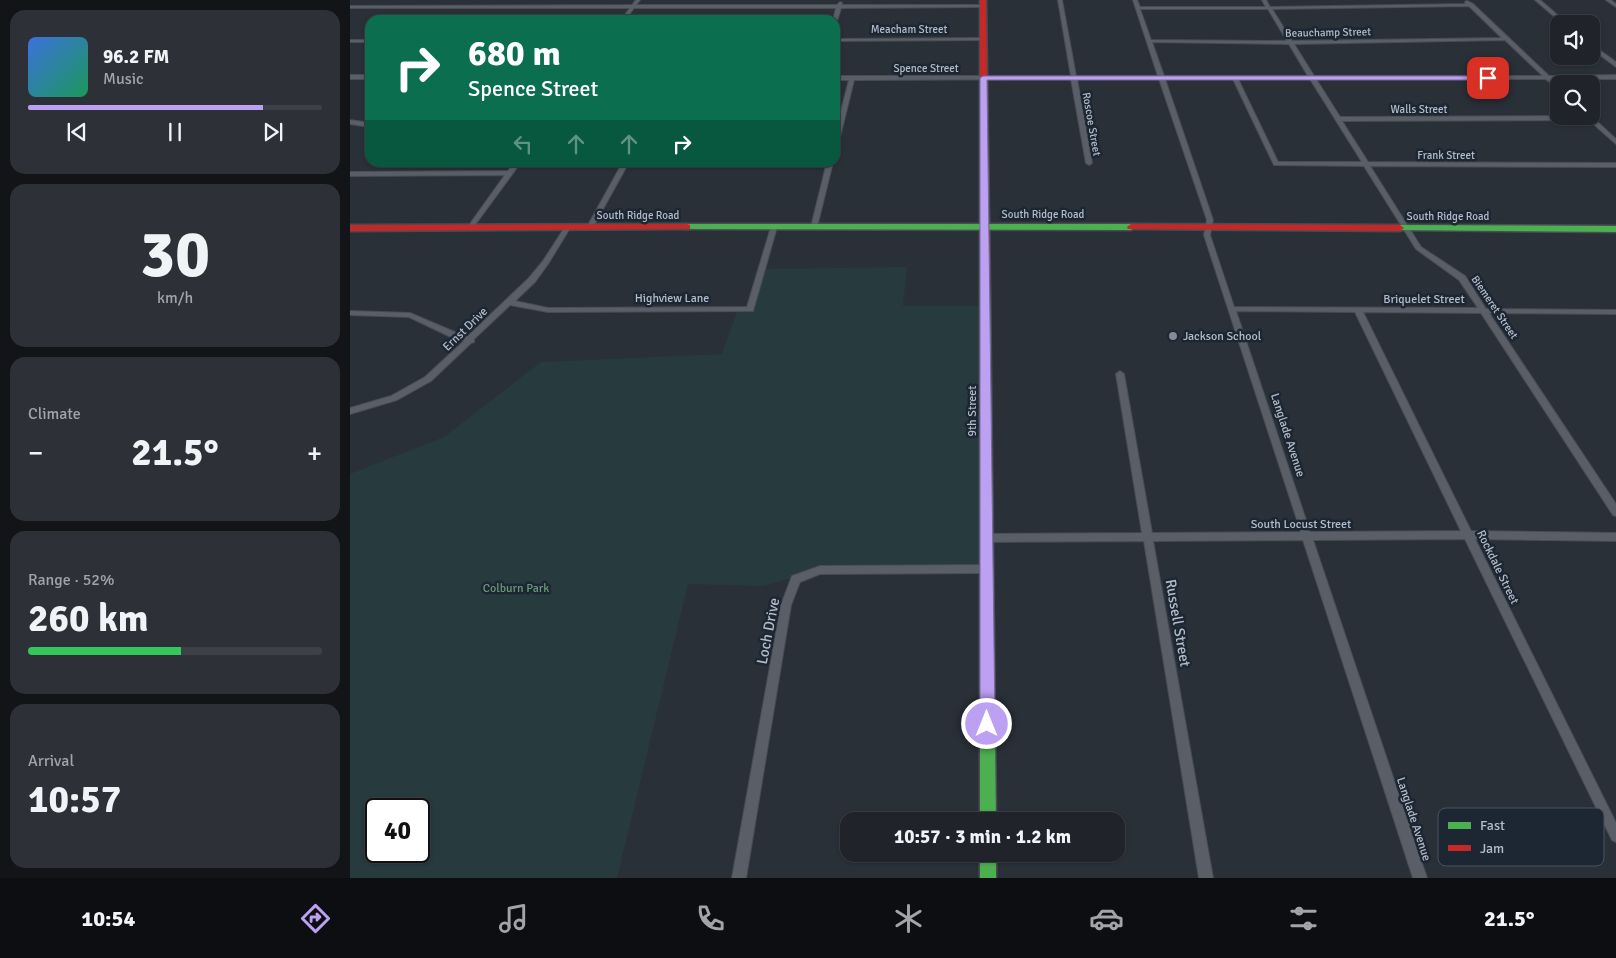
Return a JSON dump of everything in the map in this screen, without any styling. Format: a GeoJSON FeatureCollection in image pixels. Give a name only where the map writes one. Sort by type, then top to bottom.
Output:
{"type":"FeatureCollection","features":[{"type":"Feature","properties":{"kind":"street"},"geometry":{"type":"LineString","coordinates":[[628,15],[638,0]]}},
{"type":"Feature","properties":{"kind":"street"},"geometry":{"type":"LineString","coordinates":[[837,15],[841,0]]}},
{"type":"Feature","properties":{"kind":"street","name":"Roscoe Street"},"geometry":{"type":"LineString","coordinates":[[1060,0],[1089,163]]}},
{"type":"Feature","properties":{"kind":"street","name":"Biemeret Street"},"geometry":{"type":"LineString","coordinates":[[1264,0],[1404,228],[1418,248],[1427,256],[1451,268],[1462,278],[1616,512]]}},
{"type":"Feature","properties":{"kind":"street"},"geometry":{"type":"LineString","coordinates":[[1466,0],[1550,80]]}},
{"type":"Feature","properties":{"kind":"street"},"geometry":{"type":"LineString","coordinates":[[1537,0],[1555,15]]}},
{"type":"Feature","properties":{"kind":"street"},"geometry":{"type":"LineString","coordinates":[[1608,0],[1616,6]]}},
{"type":"Feature","properties":{"kind":"street"},"geometry":{"type":"LineString","coordinates":[[350,7],[839,6],[982,3]]}},
{"type":"Feature","properties":{"kind":"street","name":"9th Street"},"geometry":{"type":"LineString","coordinates":[[982,3],[988,812]]}},
{"type":"Feature","properties":{"kind":"street"},"geometry":{"type":"LineString","coordinates":[[1136,4],[1269,8],[1471,5]]}},
{"type":"Feature","properties":{"kind":"street","name":"Langlade Avenue"},"geometry":{"type":"LineString","coordinates":[[1136,4],[1210,220],[1207,235],[1420,878]]}},
{"type":"Feature","properties":{"kind":"street","name":"Meacham Street"},"geometry":{"type":"LineString","coordinates":[[840,40],[983,39]]}},
{"type":"Feature","properties":{"kind":"street","name":"Beauchamp Street"},"geometry":{"type":"LineString","coordinates":[[1150,41],[1290,42],[1507,39]]}},
{"type":"Feature","properties":{"kind":"street"},"geometry":{"type":"LineString","coordinates":[[350,41],[365,41]]}},
{"type":"Feature","properties":{"kind":"street"},"geometry":{"type":"LineString","coordinates":[[1600,52],[1616,65]]}},
{"type":"Feature","properties":{"kind":"street"},"geometry":{"type":"LineString","coordinates":[[350,77],[365,77]]}},
{"type":"Feature","properties":{"kind":"street","name":"Spence Street"},"geometry":{"type":"LineString","coordinates":[[840,78],[1616,77]]}},
{"type":"Feature","properties":{"kind":"street"},"geometry":{"type":"LineString","coordinates":[[840,125],[852,78]]}},
{"type":"Feature","properties":{"kind":"street"},"geometry":{"type":"LineString","coordinates":[[1236,78],[1276,164]]}},
{"type":"Feature","properties":{"kind":"street","name":"Walls Street"},"geometry":{"type":"LineString","coordinates":[[1337,119],[1550,117]]}},
{"type":"Feature","properties":{"kind":"street"},"geometry":{"type":"LineString","coordinates":[[350,122],[365,124]]}},
{"type":"Feature","properties":{"kind":"street"},"geometry":{"type":"LineString","coordinates":[[1598,125],[1616,142]]}},
{"type":"Feature","properties":{"kind":"street","name":"Frank Street"},"geometry":{"type":"LineString","coordinates":[[1276,164],[1616,165]]}},
{"type":"Feature","properties":{"kind":"street"},"geometry":{"type":"LineString","coordinates":[[470,228],[515,167]]}},
{"type":"Feature","properties":{"kind":"street"},"geometry":{"type":"LineString","coordinates":[[590,228],[623,167]]}},
{"type":"Feature","properties":{"kind":"street"},"geometry":{"type":"LineString","coordinates":[[814,227],[829,167]]}},
{"type":"Feature","properties":{"kind":"street"},"geometry":{"type":"LineString","coordinates":[[350,174],[511,173]]}},
{"type":"Feature","properties":{"kind":"street","name":"Highview Lane"},"geometry":{"type":"LineString","coordinates":[[510,302],[548,310],[750,309],[774,227]]}},
{"type":"Feature","properties":{"kind":"street","name":"South Ridge Road"},"geometry":{"type":"LineString","coordinates":[[350,228],[1209,227],[1616,229]]}},
{"type":"Feature","properties":{"kind":"street","name":"Ernst Drive"},"geometry":{"type":"LineString","coordinates":[[350,411],[394,398],[428,380],[532,280],[546,262],[567,228]]}},
{"type":"Feature","properties":{"kind":"street","name":"Briquelet Street"},"geometry":{"type":"LineString","coordinates":[[1233,309],[1613,312]]}},
{"type":"Feature","properties":{"kind":"street","name":"Rockdale Street"},"geometry":{"type":"LineString","coordinates":[[1358,310],[1602,808]]}},
{"type":"Feature","properties":{"kind":"street"},"geometry":{"type":"LineString","coordinates":[[1613,312],[1616,319]]}},
{"type":"Feature","properties":{"kind":"street"},"geometry":{"type":"LineString","coordinates":[[350,313],[410,315],[454,335],[471,340]]}},
{"type":"Feature","properties":{"kind":"street","name":"Russell Street"},"geometry":{"type":"LineString","coordinates":[[1120,374],[1206,878]]}},
{"type":"Feature","properties":{"kind":"street","name":"South Locust Street"},"geometry":{"type":"LineString","coordinates":[[986,538],[1469,535],[1616,537]]}},
{"type":"Feature","properties":{"kind":"street","name":"Loch Drive"},"geometry":{"type":"LineString","coordinates":[[739,878],[786,605],[796,579],[820,570],[986,569]]}},
{"type":"Feature","properties":{"kind":"street","name":"Rockdale Street"},"geometry":{"type":"LineString","coordinates":[[1604,811],[1616,836]]}},
{"type":"Feature","properties":{"kind":"street"},"geometry":{"type":"LineString","coordinates":[[988,862],[988,878]]}},
{"type":"Feature","properties":{"kind":"green space","name":"Colburn Park"},"geometry":{"type":"Polygon","coordinates":[[[907,267],[903,306],[985,306],[986,569],[820,570],[796,579],[786,579],[764,586],[688,584],[617,878],[350,878],[350,474],[444,437],[541,362],[722,354],[738,309],[750,308],[762,269],[907,267]]]}},
{"type":"Feature","properties":{"kind":"traffic: fast"},"geometry":{"type":"LineString","coordinates":[[687,227],[1131,227]]}},
{"type":"Feature","properties":{"kind":"traffic: fast"},"geometry":{"type":"LineString","coordinates":[[1400,228],[1616,229]]}},
{"type":"Feature","properties":{"kind":"traffic: fast"},"geometry":{"type":"LineString","coordinates":[[985,290],[988,812]]}},
{"type":"Feature","properties":{"kind":"traffic: fast"},"geometry":{"type":"LineString","coordinates":[[988,862],[988,878]]}},
{"type":"Feature","properties":{"kind":"traffic: jam"},"geometry":{"type":"LineString","coordinates":[[983,0],[985,290]]}},
{"type":"Feature","properties":{"kind":"traffic: jam"},"geometry":{"type":"LineString","coordinates":[[350,228],[687,227]]}},
{"type":"Feature","properties":{"kind":"traffic: jam"},"geometry":{"type":"LineString","coordinates":[[1131,227],[1400,228]]}},
{"type":"Feature","properties":{"kind":"place","name":"Jackson School"},"geometry":{"type":"Point","coordinates":[1173,336]}},
{"type":"Feature","properties":{"kind":"route"},"geometry":{"type":"LineString","coordinates":[[987,724],[983,78],[1488,78]]}}]}
